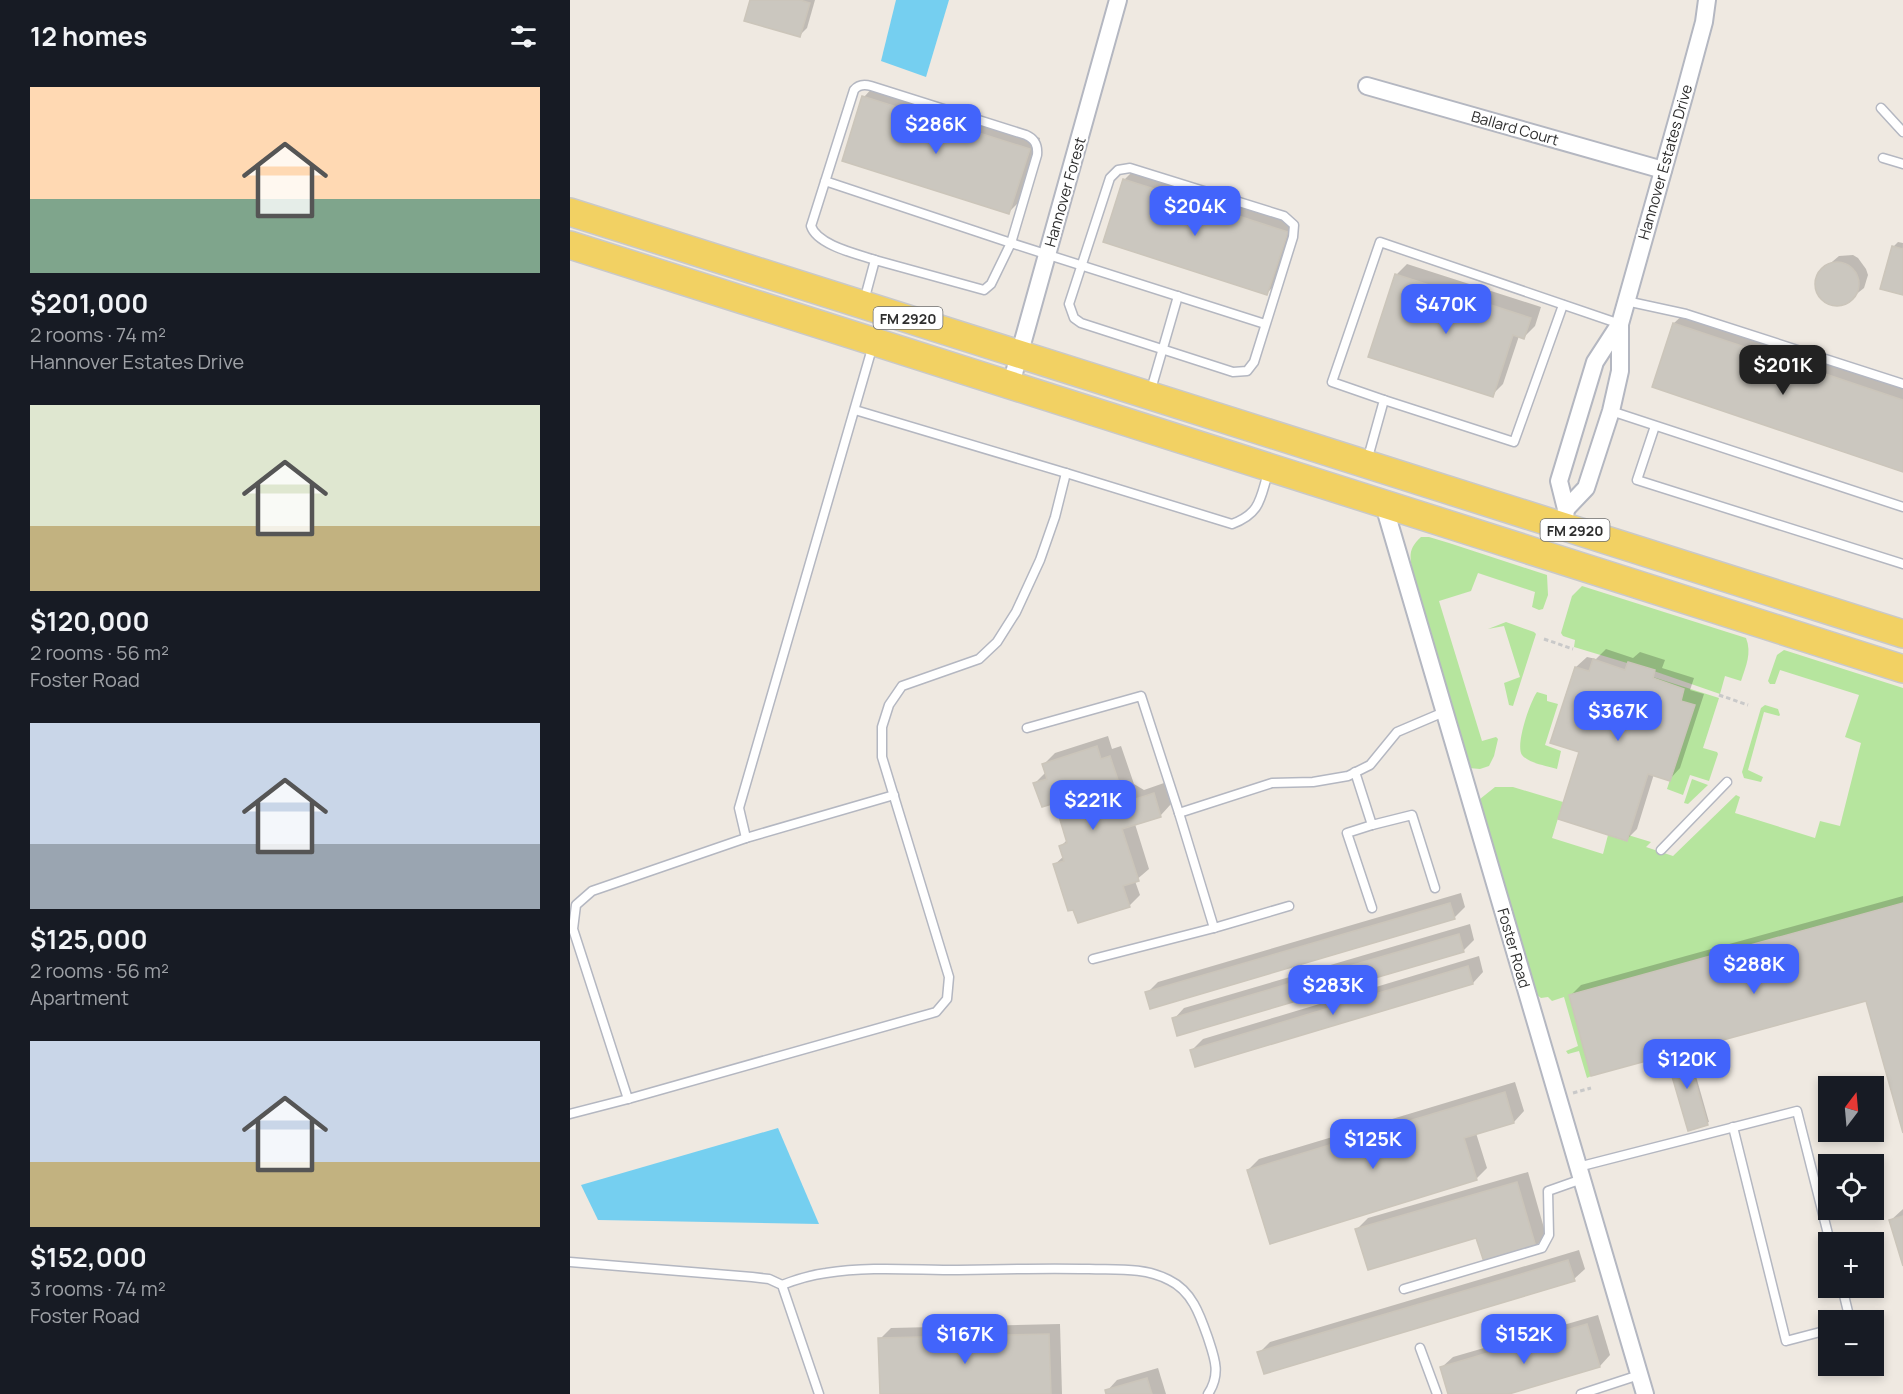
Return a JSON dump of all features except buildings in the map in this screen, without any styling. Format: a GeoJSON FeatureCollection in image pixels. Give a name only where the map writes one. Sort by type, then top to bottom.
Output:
{"type":"FeatureCollection","features":[{"type":"Feature","properties":{"kind":"main road","name":"FM 2920"},"geometry":{"type":"LineString","coordinates":[[570,212],[1366,463],[1565,518],[1903,634]]}},
{"type":"Feature","properties":{"kind":"main road","name":"FM 2920"},"geometry":{"type":"LineString","coordinates":[[570,245],[1903,669]]}},
{"type":"Feature","properties":{"kind":"street","name":"Hannover Forest"},"geometry":{"type":"LineString","coordinates":[[1011,384],[1118,0]]}},
{"type":"Feature","properties":{"kind":"street","name":"Hannover Estates Drive"},"geometry":{"type":"LineString","coordinates":[[1565,518],[1586,488],[1611,411],[1620,371],[1620,324],[1704,22],[1707,0]]}},
{"type":"Feature","properties":{"kind":"street","name":"Ballard Court"},"geometry":{"type":"LineString","coordinates":[[1367,86],[1663,170]]}},
{"type":"Feature","properties":{"kind":"street","name":"Hannover Estates Drive"},"geometry":{"type":"LineString","coordinates":[[1565,518],[1559,481],[1595,362],[1620,324]]}},
{"type":"Feature","properties":{"kind":"street","name":"Foster Road"},"geometry":{"type":"LineString","coordinates":[[1383,502],[1645,1394]]}},
{"type":"Feature","properties":{"kind":"lane"},"geometry":{"type":"LineString","coordinates":[[862,85],[871,86],[1026,135],[1034,141],[1037,146],[1037,155],[1011,243],[991,284],[984,290],[875,260],[824,241],[813,231],[811,226],[854,90],[862,85]]}},
{"type":"Feature","properties":{"kind":"lane"},"geometry":{"type":"LineString","coordinates":[[1881,108],[1903,132]]}},
{"type":"Feature","properties":{"kind":"lane"},"geometry":{"type":"LineString","coordinates":[[1883,158],[1903,164]]}},
{"type":"Feature","properties":{"kind":"lane"},"geometry":{"type":"LineString","coordinates":[[1130,168],[1284,216],[1294,225],[1293,237],[1265,324],[1254,362],[1247,371],[1233,372],[1081,323],[1074,318],[1069,304],[1110,178],[1118,170],[1130,168]]}},
{"type":"Feature","properties":{"kind":"lane"},"geometry":{"type":"LineString","coordinates":[[825,181],[1265,324]]}},
{"type":"Feature","properties":{"kind":"lane"},"geometry":{"type":"LineString","coordinates":[[1563,305],[1514,442],[1332,382],[1380,242],[1620,324]]}},
{"type":"Feature","properties":{"kind":"lane"},"geometry":{"type":"LineString","coordinates":[[864,304],[875,260]]}},
{"type":"Feature","properties":{"kind":"lane"},"geometry":{"type":"LineString","coordinates":[[1150,395],[1161,349],[1178,296]]}},
{"type":"Feature","properties":{"kind":"lane"},"geometry":{"type":"LineString","coordinates":[[1626,301],[1686,314],[1903,384]]}},
{"type":"Feature","properties":{"kind":"lane"},"geometry":{"type":"LineString","coordinates":[[746,838],[739,808],[874,342]]}},
{"type":"Feature","properties":{"kind":"lane"},"geometry":{"type":"LineString","coordinates":[[1366,463],[1384,400]]}},
{"type":"Feature","properties":{"kind":"lane"},"geometry":{"type":"LineString","coordinates":[[855,410],[1232,524],[1248,518],[1258,506],[1270,466]]}},
{"type":"Feature","properties":{"kind":"lane"},"geometry":{"type":"LineString","coordinates":[[1611,411],[1903,507]]}},
{"type":"Feature","properties":{"kind":"lane"},"geometry":{"type":"LineString","coordinates":[[1654,426],[1637,480],[1903,564]]}},
{"type":"Feature","properties":{"kind":"lane"},"geometry":{"type":"LineString","coordinates":[[570,1114],[936,1012],[947,999],[949,977],[882,757],[882,727],[889,705],[902,686],[979,660],[997,642],[1016,612],[1040,560],[1055,517],[1066,473]]}},
{"type":"Feature","properties":{"kind":"lane"},"geometry":{"type":"LineString","coordinates":[[1027,728],[1141,696],[1214,928]]}},
{"type":"Feature","properties":{"kind":"lane"},"geometry":{"type":"LineString","coordinates":[[1179,813],[1272,783],[1313,782],[1348,776],[1370,765],[1396,732],[1444,712]]}},
{"type":"Feature","properties":{"kind":"lane"},"geometry":{"type":"LineString","coordinates":[[1355,772],[1372,825]]}},
{"type":"Feature","properties":{"kind":"lane"},"geometry":{"type":"LineString","coordinates":[[1661,850],[1727,782]]}},
{"type":"Feature","properties":{"kind":"lane"},"geometry":{"type":"LineString","coordinates":[[628,1099],[573,929],[576,905],[592,891],[746,838],[894,795]]}},
{"type":"Feature","properties":{"kind":"lane"},"geometry":{"type":"LineString","coordinates":[[1372,908],[1347,833],[1372,825],[1412,814],[1435,888]]}},
{"type":"Feature","properties":{"kind":"lane"},"geometry":{"type":"LineString","coordinates":[[1093,959],[1289,906]]}},
{"type":"Feature","properties":{"kind":"lane"},"geometry":{"type":"LineString","coordinates":[[1404,1289],[1542,1248],[1549,1234],[1548,1191],[1580,1173],[1733,1127],[1797,1111],[1827,1232]]}},
{"type":"Feature","properties":{"kind":"lane"},"geometry":{"type":"LineString","coordinates":[[1733,1127],[1786,1341],[1818,1333]]}},
{"type":"Feature","properties":{"kind":"lane"},"geometry":{"type":"LineString","coordinates":[[570,1262],[752,1277],[769,1279],[783,1285],[802,1277],[828,1272],[867,1270],[1068,1269],[1139,1270],[1154,1273],[1182,1287],[1191,1298],[1202,1320],[1215,1360],[1217,1375],[1208,1394]]}},
{"type":"Feature","properties":{"kind":"lane"},"geometry":{"type":"LineString","coordinates":[[783,1285],[819,1394]]}},
{"type":"Feature","properties":{"kind":"lane"},"geometry":{"type":"LineString","coordinates":[[1420,1348],[1437,1394]]}},
{"type":"Feature","properties":{"kind":"lane"},"geometry":{"type":"LineString","coordinates":[[1581,1394],[1639,1376]]}},
{"type":"Feature","properties":{"kind":"path"},"geometry":{"type":"LineString","coordinates":[[1544,639],[1573,649]]}},
{"type":"Feature","properties":{"kind":"path"},"geometry":{"type":"LineString","coordinates":[[1719,695],[1748,705]]}},
{"type":"Feature","properties":{"kind":"green space"},"geometry":{"type":"Polygon","coordinates":[[[1421,537],[1449,543],[1547,575],[1548,595],[1543,609],[1539,610],[1532,607],[1535,592],[1478,573],[1471,591],[1439,601],[1482,741],[1496,737],[1498,739],[1489,766],[1480,769],[1469,768],[1412,568],[1411,551],[1421,537]]]}},
{"type":"Feature","properties":{"kind":"green space"},"geometry":{"type":"Polygon","coordinates":[[[1582,586],[1746,638],[1748,654],[1741,681],[1725,676],[1720,694],[1628,662],[1574,647],[1575,640],[1561,633],[1572,596],[1582,586]]]}},
{"type":"Feature","properties":{"kind":"green space"},"geometry":{"type":"Polygon","coordinates":[[[1506,622],[1536,634],[1513,706],[1509,705],[1504,683],[1520,677],[1504,626],[1488,629],[1506,622]]]}},
{"type":"Feature","properties":{"kind":"green space"},"geometry":{"type":"Polygon","coordinates":[[[1784,650],[1903,688],[1903,903],[1569,995],[1591,1076],[1587,1078],[1579,1051],[1568,1054],[1566,1051],[1578,1046],[1564,997],[1552,1001],[1548,997],[1541,998],[1537,995],[1480,799],[1495,787],[1513,787],[1563,802],[1552,838],[1603,854],[1608,835],[1626,841],[1628,835],[1651,842],[1646,847],[1673,856],[1736,795],[1740,797],[1735,813],[1815,838],[1820,821],[1840,826],[1861,743],[1845,737],[1859,695],[1780,670],[1775,684],[1770,684],[1768,681],[1777,655],[1784,650]]]}},
{"type":"Feature","properties":{"kind":"green space"},"geometry":{"type":"Polygon","coordinates":[[[1653,677],[1719,698],[1703,748],[1718,754],[1709,781],[1690,775],[1683,795],[1667,789],[1694,705],[1681,701],[1684,689],[1653,677]]]}},
{"type":"Feature","properties":{"kind":"green space"},"geometry":{"type":"Polygon","coordinates":[[[1537,692],[1547,695],[1547,701],[1558,704],[1545,745],[1561,751],[1557,769],[1525,758],[1520,750],[1524,724],[1537,692]]]}},
{"type":"Feature","properties":{"kind":"green space"},"geometry":{"type":"Polygon","coordinates":[[[1765,705],[1778,709],[1780,715],[1764,712],[1748,770],[1763,777],[1761,782],[1744,778],[1742,772],[1761,708],[1765,705]]]}},
{"type":"Feature","properties":{"kind":"green space"},"geometry":{"type":"Polygon","coordinates":[[[1692,779],[1708,785],[1688,804],[1684,803],[1692,779]]]}},
{"type":"Feature","properties":{"kind":"water"},"geometry":{"type":"Polygon","coordinates":[[[896,0],[949,0],[926,77],[881,61],[896,0]]]}},
{"type":"Feature","properties":{"kind":"water"},"geometry":{"type":"Polygon","coordinates":[[[778,1128],[819,1224],[598,1220],[581,1185],[778,1128]]]}}]}
